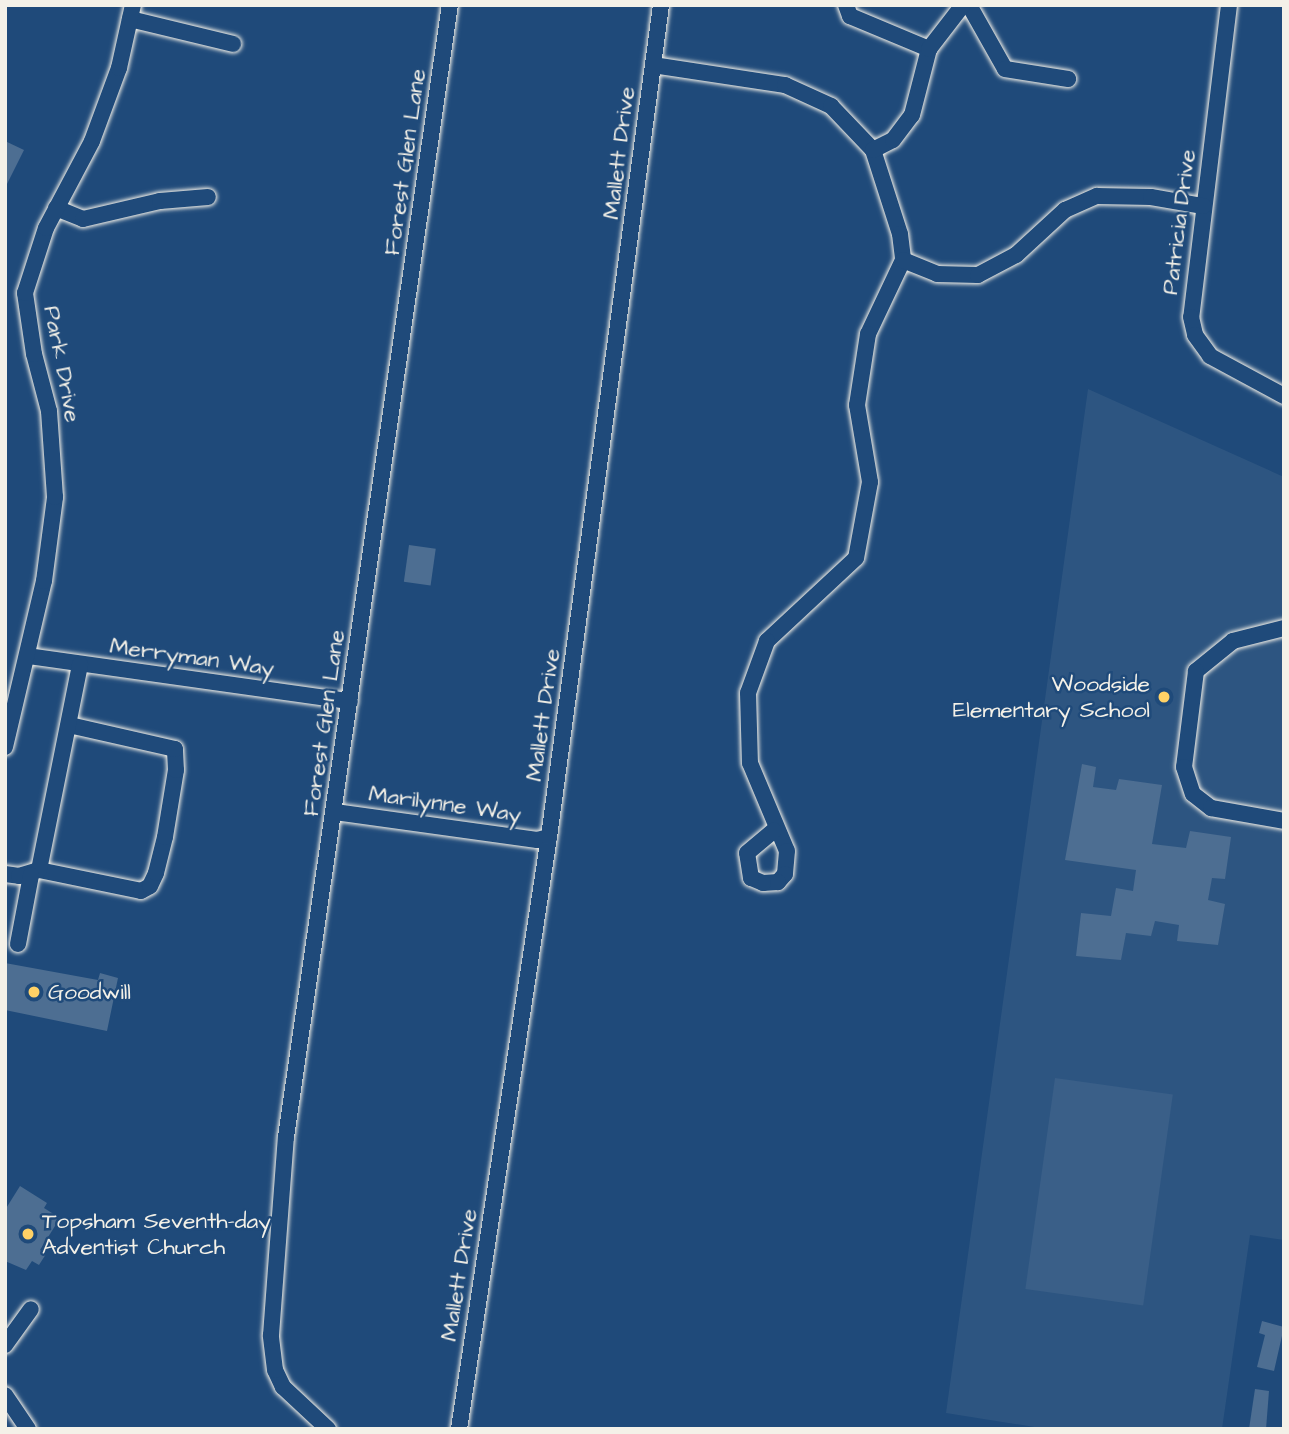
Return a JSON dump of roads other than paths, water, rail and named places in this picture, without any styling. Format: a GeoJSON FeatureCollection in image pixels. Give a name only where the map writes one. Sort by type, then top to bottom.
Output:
{"type":"FeatureCollection","features":[{"type":"Feature","properties":{"kind":"street","name":"Forest Glen Lane"},"geometry":{"type":"LineString","coordinates":[[328,1429],[283,1387],[275,1370],[271,1335],[286,1137],[450,5]]}},
{"type":"Feature","properties":{"kind":"street","name":"Mallett Drive"},"geometry":{"type":"LineString","coordinates":[[459,1429],[549,837],[661,5]]}},
{"type":"Feature","properties":{"kind":"street"},"geometry":{"type":"LineString","coordinates":[[846,5],[850,16],[929,49]]}},
{"type":"Feature","properties":{"kind":"street"},"geometry":{"type":"LineString","coordinates":[[873,150],[893,140],[912,115],[929,49],[963,5]]}},
{"type":"Feature","properties":{"kind":"street"},"geometry":{"type":"LineString","coordinates":[[969,5],[1005,69],[1068,79]]}},
{"type":"Feature","properties":{"kind":"street","name":"Patricia Drive"},"geometry":{"type":"LineString","coordinates":[[1229,5],[1191,317],[1195,335],[1210,356],[1230,371],[1284,396]]}},
{"type":"Feature","properties":{"kind":"street"},"geometry":{"type":"LineString","coordinates":[[132,12],[233,44]]}},
{"type":"Feature","properties":{"kind":"street","name":"Park Drive"},"geometry":{"type":"LineString","coordinates":[[5,747],[28,656],[47,553],[54,454],[25,293],[33,258],[92,141],[119,68],[132,12]]}},
{"type":"Feature","properties":{"kind":"street"},"geometry":{"type":"LineString","coordinates":[[653,65],[809,92],[831,106],[873,150],[894,208],[903,260],[868,334],[857,405],[870,482],[856,558],[768,641],[748,693],[750,763],[774,830]]}},
{"type":"Feature","properties":{"kind":"street"},"geometry":{"type":"LineString","coordinates":[[903,260],[937,274],[978,275],[1016,255],[1065,210],[1097,196],[1151,197],[1203,206]]}},
{"type":"Feature","properties":{"kind":"street"},"geometry":{"type":"LineString","coordinates":[[56,208],[83,219],[160,201],[208,197]]}},
{"type":"Feature","properties":{"kind":"street"},"geometry":{"type":"LineString","coordinates":[[1284,628],[1233,641],[1196,671],[1184,767],[1193,794],[1211,808],[1284,821]]}},
{"type":"Feature","properties":{"kind":"street","name":"Merryman Way"},"geometry":{"type":"LineString","coordinates":[[28,656],[350,701]]}},
{"type":"Feature","properties":{"kind":"street"},"geometry":{"type":"LineString","coordinates":[[18,944],[69,725],[80,664]]}},
{"type":"Feature","properties":{"kind":"street"},"geometry":{"type":"LineString","coordinates":[[5,874],[35,872],[141,891],[150,886],[156,873],[176,770],[174,749],[69,725]]}},
{"type":"Feature","properties":{"kind":"street","name":"Marilynne Way"},"geometry":{"type":"LineString","coordinates":[[335,812],[537,840],[549,837]]}},
{"type":"Feature","properties":{"kind":"street"},"geometry":{"type":"LineString","coordinates":[[5,1345],[31,1309]]}},
{"type":"Feature","properties":{"kind":"street"},"geometry":{"type":"LineString","coordinates":[[5,1395],[28,1429]]}},
{"type":"Feature","properties":{"kind":"place","name":"Woodside Elementary School"},"geometry":{"type":"Point","coordinates":[1164,697]}},
{"type":"Feature","properties":{"kind":"place","name":"Goodwill"},"geometry":{"type":"Point","coordinates":[34,992]}},
{"type":"Feature","properties":{"kind":"place","name":"Topsham Seventh-day Adventist Church"},"geometry":{"type":"Point","coordinates":[28,1234]}}]}
